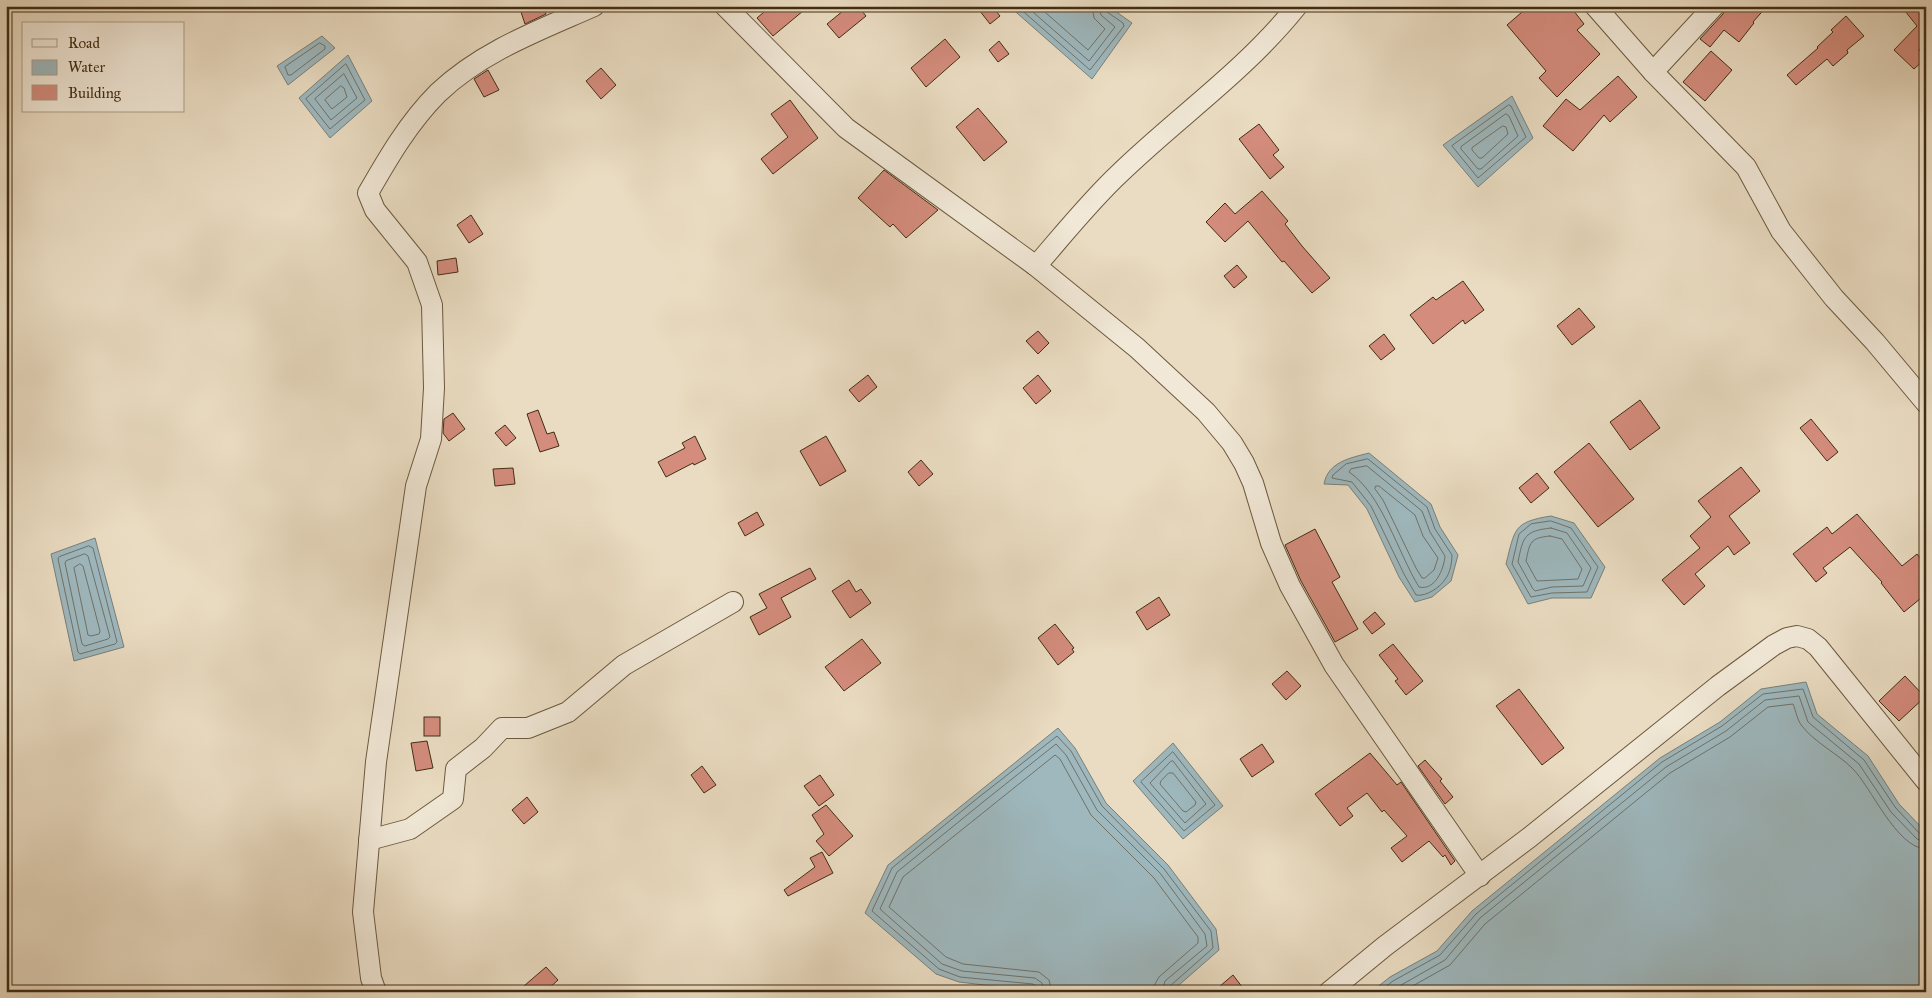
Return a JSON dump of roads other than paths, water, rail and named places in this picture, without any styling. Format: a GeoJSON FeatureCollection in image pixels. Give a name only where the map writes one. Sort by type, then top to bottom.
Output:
{"type":"FeatureCollection","features":[{"type":"Feature","properties":{"kind":"street"},"geometry":{"type":"LineString","coordinates":[[376,992],[370,978],[363,912],[376,762],[392,640],[416,486],[430,439],[434,388],[432,305],[417,262],[375,210],[368,193],[412,123],[438,93],[479,61],[516,40],[594,6]]}},
{"type":"Feature","properties":{"kind":"street"},"geometry":{"type":"LineString","coordinates":[[725,6],[846,128],[1036,266],[1137,348],[1206,412],[1232,444],[1244,464],[1253,483],[1271,543],[1290,586],[1334,665],[1480,876]]}},
{"type":"Feature","properties":{"kind":"street"},"geometry":{"type":"LineString","coordinates":[[1036,266],[1119,173],[1223,84],[1284,22],[1297,6]]}},
{"type":"Feature","properties":{"kind":"street"},"geometry":{"type":"LineString","coordinates":[[1595,6],[1653,72],[1746,167],[1781,231],[1834,298],[1875,342],[1926,403]]}},
{"type":"Feature","properties":{"kind":"street"},"geometry":{"type":"LineString","coordinates":[[1653,72],[1714,6]]}},
{"type":"Feature","properties":{"kind":"street"},"geometry":{"type":"LineString","coordinates":[[369,840],[410,829],[453,799],[456,770],[502,728],[528,728],[568,712],[624,665],[733,602]]}},
{"type":"Feature","properties":{"kind":"street"},"geometry":{"type":"LineString","coordinates":[[1329,992],[1385,946],[1480,876],[1718,686],[1774,645],[1792,636],[1808,639],[1818,647],[1926,781]]}},
{"type":"Feature","properties":{"kind":"water"},"geometry":{"type":"Polygon","coordinates":[[[1009,6],[1108,6],[1132,23],[1092,79],[1009,6]]]}},
{"type":"Feature","properties":{"kind":"water"},"geometry":{"type":"Polygon","coordinates":[[[322,36],[335,48],[288,85],[277,66],[322,36]]]}},
{"type":"Feature","properties":{"kind":"water"},"geometry":{"type":"Polygon","coordinates":[[[348,55],[372,101],[330,138],[299,98],[348,55]]]}},
{"type":"Feature","properties":{"kind":"water"},"geometry":{"type":"Polygon","coordinates":[[[1512,96],[1533,138],[1478,187],[1443,145],[1512,96]]]}},
{"type":"Feature","properties":{"kind":"water"},"geometry":{"type":"Polygon","coordinates":[[[1369,453],[1431,504],[1440,527],[1458,555],[1451,581],[1432,597],[1415,602],[1399,577],[1367,509],[1348,485],[1324,484],[1326,477],[1335,466],[1347,459],[1369,453]]]}},
{"type":"Feature","properties":{"kind":"water"},"geometry":{"type":"Polygon","coordinates":[[[1551,516],[1574,523],[1605,567],[1591,598],[1552,598],[1528,604],[1506,564],[1511,543],[1518,529],[1529,521],[1551,516]]]}},
{"type":"Feature","properties":{"kind":"water"},"geometry":{"type":"Polygon","coordinates":[[[95,538],[124,647],[74,661],[51,554],[95,538]]]}},
{"type":"Feature","properties":{"kind":"water"},"geometry":{"type":"Polygon","coordinates":[[[1806,682],[1817,714],[1868,756],[1899,804],[1926,832],[1926,992],[1371,992],[1390,977],[1437,951],[1472,911],[1660,758],[1720,722],[1761,689],[1806,682]]]}},
{"type":"Feature","properties":{"kind":"water"},"geometry":{"type":"Polygon","coordinates":[[[1058,728],[1075,748],[1106,803],[1168,865],[1216,929],[1219,950],[1171,992],[1043,992],[959,982],[936,974],[865,913],[888,865],[1058,728]]]}},
{"type":"Feature","properties":{"kind":"water"},"geometry":{"type":"Polygon","coordinates":[[[1173,743],[1223,806],[1183,839],[1133,781],[1173,743]]]}}]}
